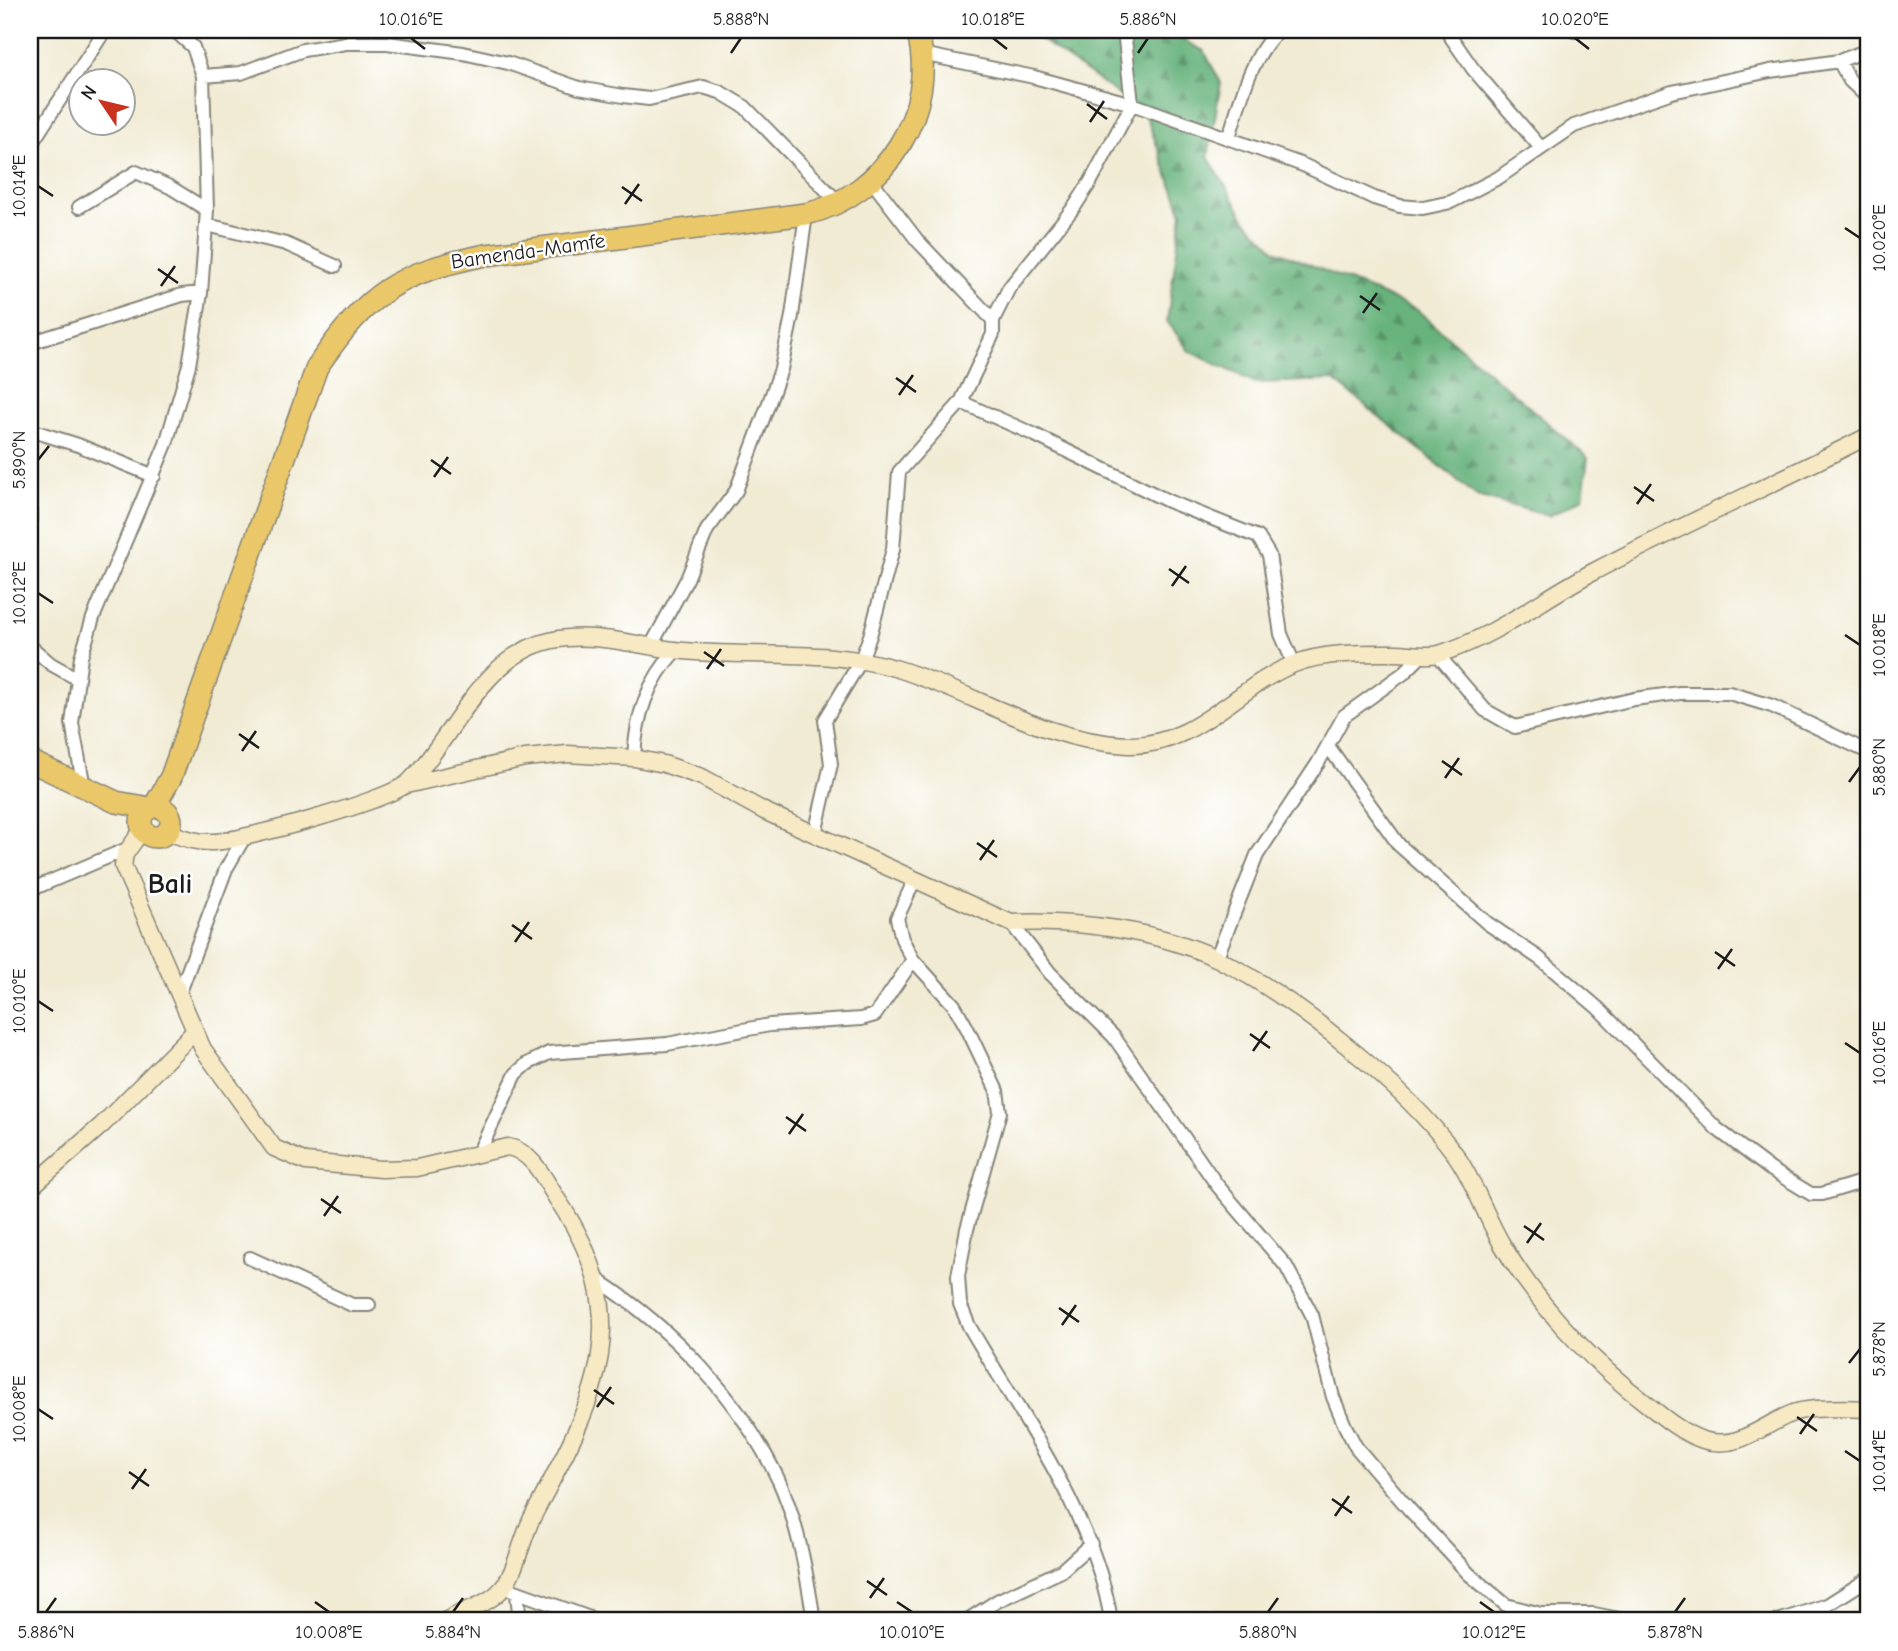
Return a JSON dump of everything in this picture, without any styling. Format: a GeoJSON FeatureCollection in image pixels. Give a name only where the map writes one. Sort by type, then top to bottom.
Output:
{"type":"FeatureCollection","features":[{"type":"Feature","properties":{"kind":"highway","name":"Bamenda-Mamfe"},"geometry":{"type":"LineString","coordinates":[[154,819],[172,777],[317,367],[345,325],[369,301],[394,283],[415,273],[464,259],[806,214],[839,203],[871,180],[900,146],[911,125],[921,84],[922,54],[917,30]]}},
{"type":"Feature","properties":{"kind":"highway"},"geometry":{"type":"LineString","coordinates":[[30,761],[154,819]]}},
{"type":"Feature","properties":{"kind":"street"},"geometry":{"type":"LineString","coordinates":[[30,146],[34,126],[104,30]]}},
{"type":"Feature","properties":{"kind":"street"},"geometry":{"type":"LineString","coordinates":[[84,787],[72,723],[76,678],[93,618],[154,476],[180,398],[201,293],[207,225],[203,76],[193,47],[174,30]]}},
{"type":"Feature","properties":{"kind":"street"},"geometry":{"type":"LineString","coordinates":[[815,834],[831,764],[825,720],[860,662],[893,550],[899,472],[961,402],[993,334],[993,320],[1009,288],[1086,189],[1132,104],[1124,30]]}},
{"type":"Feature","properties":{"kind":"street"},"geometry":{"type":"LineString","coordinates":[[1229,137],[1243,93],[1268,40],[1279,30]]}},
{"type":"Feature","properties":{"kind":"street"},"geometry":{"type":"LineString","coordinates":[[1446,30],[1473,69],[1541,148]]}},
{"type":"Feature","properties":{"kind":"street"},"geometry":{"type":"LineString","coordinates":[[203,76],[242,73],[303,50],[346,43],[387,43],[497,60],[579,88],[623,96],[649,99],[703,87],[720,92],[745,107],[839,203]]}},
{"type":"Feature","properties":{"kind":"street"},"geometry":{"type":"LineString","coordinates":[[922,54],[1034,77],[1132,104],[1303,165],[1374,198],[1400,206],[1423,208],[1451,202],[1498,178],[1574,126],[1672,92],[1770,71],[1839,61],[1868,50]]}},
{"type":"Feature","properties":{"kind":"street"},"geometry":{"type":"LineString","coordinates":[[1839,61],[1850,81],[1868,98]]}},
{"type":"Feature","properties":{"kind":"street"},"geometry":{"type":"LineString","coordinates":[[79,207],[136,172],[170,187],[207,210]]}},
{"type":"Feature","properties":{"kind":"street"},"geometry":{"type":"LineString","coordinates":[[871,180],[910,232],[993,320]]}},
{"type":"Feature","properties":{"kind":"street"},"geometry":{"type":"LineString","coordinates":[[651,646],[687,579],[707,530],[736,491],[755,432],[770,400],[781,369],[792,316],[806,214]]}},
{"type":"Feature","properties":{"kind":"street"},"geometry":{"type":"LineString","coordinates":[[207,225],[286,244],[335,266]]}},
{"type":"Feature","properties":{"kind":"street"},"geometry":{"type":"LineString","coordinates":[[30,343],[182,295],[201,293]]}},
{"type":"Feature","properties":{"kind":"street"},"geometry":{"type":"LineString","coordinates":[[961,402],[1023,429],[1168,501],[1258,537],[1269,555],[1281,634],[1294,664]]}},
{"type":"Feature","properties":{"kind":"street"},"geometry":{"type":"LineString","coordinates":[[30,430],[78,445],[154,476]]}},
{"type":"Feature","properties":{"kind":"street"},"geometry":{"type":"LineString","coordinates":[[1216,959],[1257,855],[1328,746],[1344,716],[1429,655],[1507,623],[1586,575],[1868,436]]}},
{"type":"Feature","properties":{"kind":"street"},"geometry":{"type":"LineString","coordinates":[[30,504],[30,539]]}},
{"type":"Feature","properties":{"kind":"street"},"geometry":{"type":"LineString","coordinates":[[406,785],[474,696],[500,668],[524,651],[552,640],[564,639],[607,639],[676,650],[826,656],[894,668],[1056,732],[1130,745],[1167,741],[1191,730],[1294,664],[1338,654],[1429,655],[1485,710],[1515,727],[1634,699],[1680,693],[1729,693],[1772,706],[1868,752]]}},
{"type":"Feature","properties":{"kind":"street"},"geometry":{"type":"LineString","coordinates":[[30,646],[51,664],[76,678]]}},
{"type":"Feature","properties":{"kind":"street"},"geometry":{"type":"LineString","coordinates":[[634,758],[637,722],[647,691],[676,650]]}},
{"type":"Feature","properties":{"kind":"street"},"geometry":{"type":"LineString","coordinates":[[1328,746],[1399,845],[1487,923],[1539,958],[1598,1008],[1717,1129],[1770,1170],[1811,1194],[1822,1194],[1868,1180]]}},
{"type":"Feature","properties":{"kind":"street"},"geometry":{"type":"LineString","coordinates":[[30,890],[127,849],[154,819],[208,843],[245,836],[368,802],[406,785],[525,758],[568,754],[634,758],[702,777],[815,834],[1011,923],[1042,922],[1154,937],[1216,959],[1255,981],[1345,1045],[1379,1073],[1439,1134],[1456,1156],[1502,1244],[1535,1294],[1595,1359],[1666,1419],[1703,1440],[1722,1443],[1741,1440],[1795,1411],[1868,1409]]}},
{"type":"Feature","properties":{"kind":"street"},"geometry":{"type":"LineString","coordinates":[[180,992],[226,869],[245,836]]}},
{"type":"Feature","properties":{"kind":"street"},"geometry":{"type":"LineString","coordinates":[[127,849],[123,866],[180,992],[194,1032],[264,1138],[274,1148],[297,1159],[336,1167],[380,1169],[417,1168],[508,1147],[524,1152],[568,1214],[598,1280],[603,1341],[592,1394],[567,1453],[525,1532],[511,1591],[520,1621]]}},
{"type":"Feature","properties":{"kind":"street"},"geometry":{"type":"LineString","coordinates":[[915,879],[897,918],[902,939],[914,960],[954,1005],[991,1079],[1000,1112],[962,1253],[958,1276],[960,1304],[968,1326],[1066,1494],[1091,1544],[1111,1621]]}},
{"type":"Feature","properties":{"kind":"street"},"geometry":{"type":"LineString","coordinates":[[1011,923],[1050,973],[1114,1037],[1217,1185],[1286,1266],[1312,1315],[1333,1397],[1345,1426],[1356,1447],[1385,1482],[1469,1574],[1506,1605],[1541,1614],[1594,1614],[1629,1621]]}},
{"type":"Feature","properties":{"kind":"street"},"geometry":{"type":"LineString","coordinates":[[478,1154],[516,1074],[527,1064],[550,1053],[667,1044],[770,1025],[861,1019],[875,1015],[914,960]]}},
{"type":"Feature","properties":{"kind":"street"},"geometry":{"type":"LineString","coordinates":[[30,1188],[102,1125],[194,1032]]}},
{"type":"Feature","properties":{"kind":"street"},"geometry":{"type":"LineString","coordinates":[[250,1258],[352,1305],[369,1305]]}},
{"type":"Feature","properties":{"kind":"street"},"geometry":{"type":"LineString","coordinates":[[598,1280],[639,1307],[691,1356],[736,1411],[754,1438],[779,1482],[790,1515],[814,1621]]}},
{"type":"Feature","properties":{"kind":"street"},"geometry":{"type":"LineString","coordinates":[[965,1621],[998,1601],[1060,1571],[1091,1544]]}},
{"type":"Feature","properties":{"kind":"street"},"geometry":{"type":"LineString","coordinates":[[1778,1621],[1827,1605],[1868,1579]]}},
{"type":"Feature","properties":{"kind":"street"},"geometry":{"type":"LineString","coordinates":[[445,1621],[511,1591],[598,1621]]}},
{"type":"Feature","properties":{"kind":"green space"},"geometry":{"type":"Polygon","coordinates":[[[1027,30],[1164,30],[1204,51],[1221,83],[1208,157],[1246,220],[1275,250],[1416,309],[1588,458],[1583,498],[1549,516],[1477,496],[1334,380],[1256,383],[1189,351],[1167,321],[1182,213],[1143,108],[1132,104],[1027,30]]]}},
{"type":"Feature","properties":{"kind":"district","name":"Bali"},"geometry":{"type":"Point","coordinates":[170,884]}}]}
